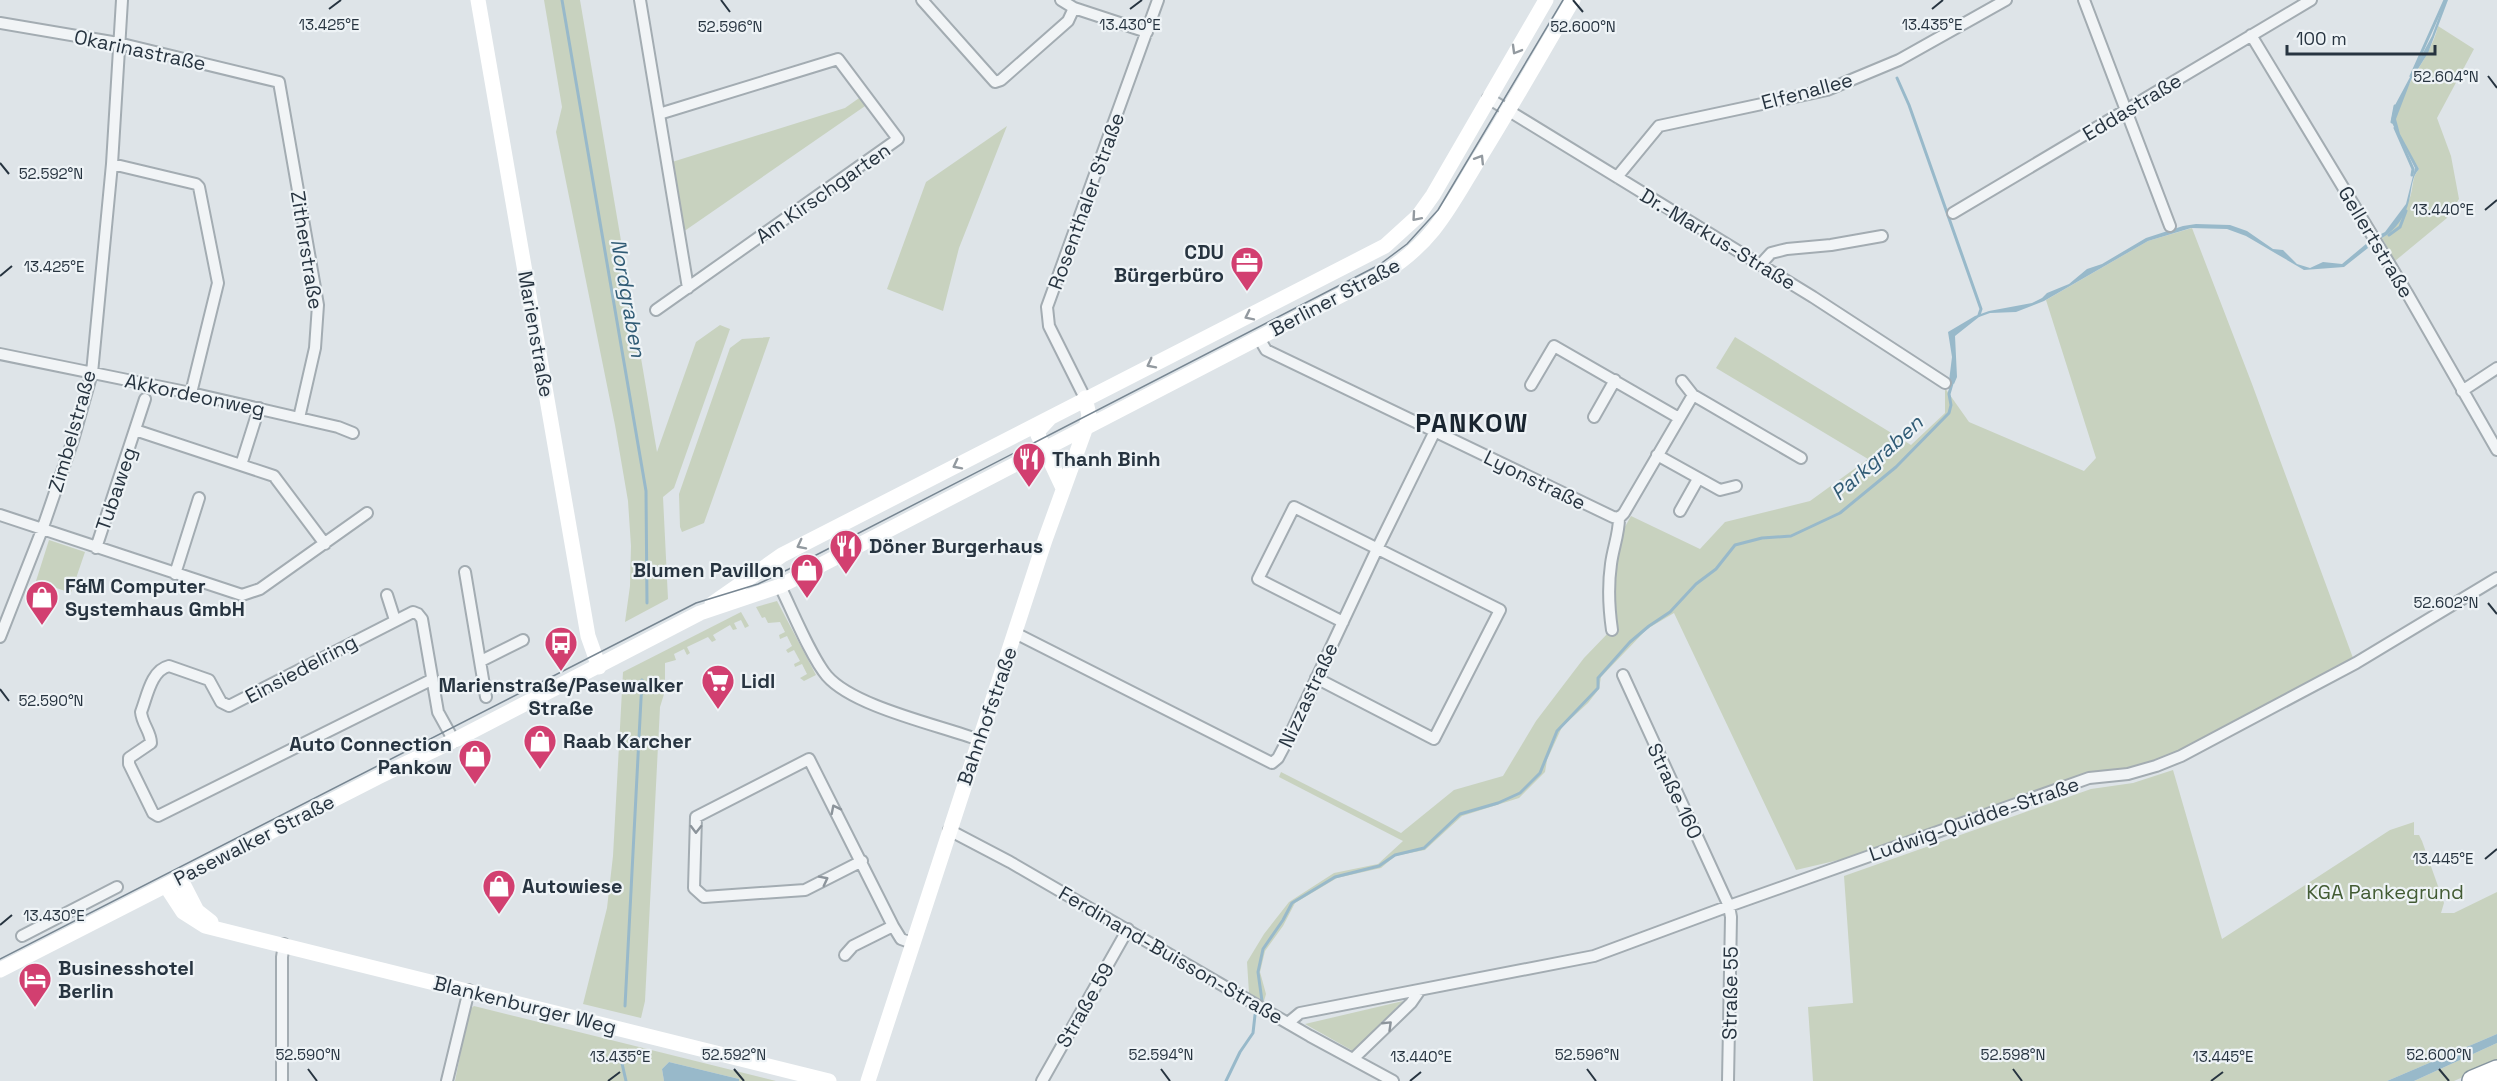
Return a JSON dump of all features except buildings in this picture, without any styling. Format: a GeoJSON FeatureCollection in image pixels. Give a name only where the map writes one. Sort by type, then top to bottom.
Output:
{"type":"FeatureCollection","features":[{"type":"Feature","properties":{"kind":"highway"},"geometry":{"type":"LineString","coordinates":[[2473,1081],[2497,1071]]}},
{"type":"Feature","properties":{"kind":"main road","name":"Marienstraße"},"geometry":{"type":"LineString","coordinates":[[478,0],[588,636],[599,667]]}},
{"type":"Feature","properties":{"kind":"main road","name":"Berliner Straße"},"geometry":{"type":"LineString","coordinates":[[1085,398],[1385,246],[1408,226],[1425,206],[1546,0]]}},
{"type":"Feature","properties":{"kind":"main road","name":"Berliner Straße"},"geometry":{"type":"LineString","coordinates":[[1086,427],[1384,273],[1411,255],[1436,229],[1510,111],[1573,0]]}},
{"type":"Feature","properties":{"kind":"main road","name":"Pasewalker Straße"},"geometry":{"type":"LineString","coordinates":[[0,970],[369,781],[454,741],[599,667],[700,613],[766,564],[1085,398]]}},
{"type":"Feature","properties":{"kind":"main road"},"geometry":{"type":"LineString","coordinates":[[1085,398],[1089,415],[1086,427]]}},
{"type":"Feature","properties":{"kind":"main road"},"geometry":{"type":"LineString","coordinates":[[1051,417],[1038,431],[1063,488]]}},
{"type":"Feature","properties":{"kind":"main road","name":"Pasewalker Straße"},"geometry":{"type":"LineString","coordinates":[[700,613],[780,586],[1086,427]]}},
{"type":"Feature","properties":{"kind":"main road","name":"Bahnhofstraße"},"geometry":{"type":"LineString","coordinates":[[868,1081],[1063,488],[1086,427]]}},
{"type":"Feature","properties":{"kind":"main road"},"geometry":{"type":"LineString","coordinates":[[894,497],[905,520]]}},
{"type":"Feature","properties":{"kind":"main road"},"geometry":{"type":"LineString","coordinates":[[766,564],[780,586]]}},
{"type":"Feature","properties":{"kind":"main road","name":"Blankenburger Weg"},"geometry":{"type":"LineString","coordinates":[[180,878],[197,911],[221,928]]}},
{"type":"Feature","properties":{"kind":"main road","name":"Blankenburger Weg"},"geometry":{"type":"LineString","coordinates":[[166,886],[177,905],[192,919],[205,926],[221,928],[829,1081]]}},
{"type":"Feature","properties":{"kind":"street","name":"Zimbelstraße"},"geometry":{"type":"LineString","coordinates":[[0,637],[42,530],[73,440],[92,373],[112,164],[122,0]]}},
{"type":"Feature","properties":{"kind":"street"},"geometry":{"type":"LineString","coordinates":[[640,0],[688,288]]}},
{"type":"Feature","properties":{"kind":"street"},"geometry":{"type":"LineString","coordinates":[[922,0],[994,82],[1001,80],[1068,21],[1074,8]]}},
{"type":"Feature","properties":{"kind":"street"},"geometry":{"type":"LineString","coordinates":[[1061,0],[1074,8],[1147,32]]}},
{"type":"Feature","properties":{"kind":"street","name":"Rosenthaler Straße"},"geometry":{"type":"LineString","coordinates":[[1085,398],[1048,326],[1047,307],[1158,0]]}},
{"type":"Feature","properties":{"kind":"street","name":"Elfenallee"},"geometry":{"type":"LineString","coordinates":[[1617,177],[1659,126],[1827,90],[1899,60],[2006,0]]}},
{"type":"Feature","properties":{"kind":"street"},"geometry":{"type":"LineString","coordinates":[[2084,0],[2170,225]]}},
{"type":"Feature","properties":{"kind":"street","name":"Eddastraße"},"geometry":{"type":"LineString","coordinates":[[1953,213],[2311,0]]}},
{"type":"Feature","properties":{"kind":"street","name":"Okarinastraße"},"geometry":{"type":"LineString","coordinates":[[0,23],[118,43],[279,82]]}},
{"type":"Feature","properties":{"kind":"street","name":"Gellertstraße"},"geometry":{"type":"LineString","coordinates":[[2251,35],[2407,293],[2497,450]]}},
{"type":"Feature","properties":{"kind":"street","name":"Am Kirschgarten"},"geometry":{"type":"LineString","coordinates":[[656,310],[898,139],[838,59],[659,114]]}},
{"type":"Feature","properties":{"kind":"street","name":"Zitherstraße"},"geometry":{"type":"LineString","coordinates":[[279,82],[318,305],[315,348],[299,418]]}},
{"type":"Feature","properties":{"kind":"street","name":"Dr.-Markus-Straße"},"geometry":{"type":"LineString","coordinates":[[1488,98],[1761,264],[1945,382]]}},
{"type":"Feature","properties":{"kind":"street"},"geometry":{"type":"LineString","coordinates":[[112,164],[196,184],[199,187],[218,283],[191,393]]}},
{"type":"Feature","properties":{"kind":"street"},"geometry":{"type":"LineString","coordinates":[[1761,264],[1771,253],[1787,249],[1831,246],[1882,236]]}},
{"type":"Feature","properties":{"kind":"street","name":"Lyonstraße"},"geometry":{"type":"LineString","coordinates":[[1259,338],[1266,350],[1618,518]]}},
{"type":"Feature","properties":{"kind":"street"},"geometry":{"type":"LineString","coordinates":[[1531,385],[1554,346],[1679,418]]}},
{"type":"Feature","properties":{"kind":"street","name":"Akkordeonweg"},"geometry":{"type":"LineString","coordinates":[[0,354],[259,408],[353,433]]}},
{"type":"Feature","properties":{"kind":"street"},"geometry":{"type":"LineString","coordinates":[[2462,391],[2497,368]]}},
{"type":"Feature","properties":{"kind":"street"},"geometry":{"type":"LineString","coordinates":[[1594,417],[1615,380]]}},
{"type":"Feature","properties":{"kind":"street"},"geometry":{"type":"LineString","coordinates":[[1682,381],[1693,395],[1801,458]]}},
{"type":"Feature","properties":{"kind":"street"},"geometry":{"type":"LineString","coordinates":[[1612,630],[1611,566],[1619,527],[1618,518],[1624,513],[1693,395]]}},
{"type":"Feature","properties":{"kind":"street","name":"Tubaweg"},"geometry":{"type":"LineString","coordinates":[[96,548],[145,399]]}},
{"type":"Feature","properties":{"kind":"street"},"geometry":{"type":"LineString","coordinates":[[242,465],[259,408]]}},
{"type":"Feature","properties":{"kind":"street","name":"Tubaweg"},"geometry":{"type":"LineString","coordinates":[[135,430],[274,476],[325,544]]}},
{"type":"Feature","properties":{"kind":"street","name":"Nizzastraße"},"geometry":{"type":"LineString","coordinates":[[1015,633],[1269,763],[1278,758],[1436,431]]}},
{"type":"Feature","properties":{"kind":"street"},"geometry":{"type":"LineString","coordinates":[[1657,455],[1720,490],[1736,486]]}},
{"type":"Feature","properties":{"kind":"street"},"geometry":{"type":"LineString","coordinates":[[1680,511],[1698,479]]}},
{"type":"Feature","properties":{"kind":"street"},"geometry":{"type":"LineString","coordinates":[[175,574],[199,498]]}},
{"type":"Feature","properties":{"kind":"street"},"geometry":{"type":"LineString","coordinates":[[1316,678],[1434,739],[1500,610],[1294,507],[1258,579],[1343,621]]}},
{"type":"Feature","properties":{"kind":"street"},"geometry":{"type":"LineString","coordinates":[[0,515],[242,595],[251,593],[367,513]]}},
{"type":"Feature","properties":{"kind":"street"},"geometry":{"type":"LineString","coordinates":[[465,572],[486,697]]}},
{"type":"Feature","properties":{"kind":"street","name":"Ludwig-Quidde-Straße"},"geometry":{"type":"LineString","coordinates":[[1288,1023],[1300,1013],[1594,956],[2089,778],[2128,774],[2156,766],[2181,756],[2356,663],[2497,578]]}},
{"type":"Feature","properties":{"kind":"street"},"geometry":{"type":"LineString","coordinates":[[780,586],[821,667],[836,684],[865,701],[979,740]]}},
{"type":"Feature","properties":{"kind":"street"},"geometry":{"type":"LineString","coordinates":[[387,595],[395,620]]}},
{"type":"Feature","properties":{"kind":"street","name":"Einsiedelring"},"geometry":{"type":"LineString","coordinates":[[431,680],[158,816],[153,813],[129,764],[129,758],[151,743],[151,737],[141,719],[141,712],[157,672],[163,668],[169,666],[209,680],[221,702],[229,706],[413,612],[422,619],[438,712],[454,741]]}},
{"type":"Feature","properties":{"kind":"street"},"geometry":{"type":"LineString","coordinates":[[481,661],[523,639]]}},
{"type":"Feature","properties":{"kind":"street","name":"Straße 160"},"geometry":{"type":"LineString","coordinates":[[1623,675],[1729,906]]}},
{"type":"Feature","properties":{"kind":"street"},"geometry":{"type":"LineString","coordinates":[[862,861],[805,890],[704,897],[694,888],[696,817],[809,759],[862,861],[893,926],[901,939],[912,943]]}},
{"type":"Feature","properties":{"kind":"street","name":"Ferdinand-Buisson-Straße"},"geometry":{"type":"LineString","coordinates":[[949,830],[1010,862],[1288,1023],[1394,1081]]}},
{"type":"Feature","properties":{"kind":"street"},"geometry":{"type":"LineString","coordinates":[[22,936],[117,887]]}},
{"type":"Feature","properties":{"kind":"street","name":"Straße 55"},"geometry":{"type":"LineString","coordinates":[[1728,1081],[1731,917],[1729,906]]}},
{"type":"Feature","properties":{"kind":"street"},"geometry":{"type":"LineString","coordinates":[[845,955],[853,946],[893,926]]}},
{"type":"Feature","properties":{"kind":"street","name":"Straße 59"},"geometry":{"type":"LineString","coordinates":[[1042,1081],[1128,929]]}},
{"type":"Feature","properties":{"kind":"street"},"geometry":{"type":"LineString","coordinates":[[282,1081],[282,957],[284,944]]}},
{"type":"Feature","properties":{"kind":"street"},"geometry":{"type":"LineString","coordinates":[[447,1081],[469,990]]}},
{"type":"Feature","properties":{"kind":"street"},"geometry":{"type":"LineString","coordinates":[[1353,1059],[1411,1003],[1420,990]]}},
{"type":"Feature","properties":{"kind":"green space"},"geometry":{"type":"Polygon","coordinates":[[[544,0],[580,0],[657,452],[696,342],[720,325],[730,329],[674,488],[663,497],[668,599],[625,622],[630,586],[631,546],[628,501],[556,132],[562,107],[544,0]]]}},
{"type":"Feature","properties":{"kind":"green space"},"geometry":{"type":"Polygon","coordinates":[[[2438,26],[2474,49],[2437,118],[2451,156],[2459,199],[2447,218],[2395,261],[2382,238],[2394,227],[2404,211],[2419,169],[2398,132],[2397,112],[2438,26]]]}},
{"type":"Feature","properties":{"kind":"green space"},"geometry":{"type":"Polygon","coordinates":[[[862,96],[868,104],[683,232],[672,162],[845,108],[862,96]]]}},
{"type":"Feature","properties":{"kind":"green space"},"geometry":{"type":"Polygon","coordinates":[[[1007,126],[959,248],[943,311],[887,289],[926,182],[1007,126]]]}},
{"type":"Feature","properties":{"kind":"green space"},"geometry":{"type":"Polygon","coordinates":[[[2192,228],[2353,658],[2249,719],[2162,760],[2089,773],[1843,859],[1796,870],[1674,613],[1647,629],[1601,677],[1599,689],[1588,703],[1562,727],[1547,760],[1545,772],[1519,798],[1462,816],[1425,850],[1395,856],[1381,868],[1337,878],[1295,903],[1283,926],[1265,951],[1260,972],[1266,994],[1264,1001],[1249,993],[1247,962],[1264,934],[1289,902],[1334,873],[1378,864],[1403,841],[1279,777],[1281,772],[1401,833],[1454,790],[1503,776],[1536,721],[1584,658],[1610,631],[1614,608],[1617,556],[1622,532],[1631,516],[1700,549],[1725,522],[1810,501],[1868,459],[1716,368],[1735,337],[1911,445],[1945,413],[1945,388],[1969,422],[2084,471],[2096,458],[2046,300],[2148,241],[2192,228]]]}},
{"type":"Feature","properties":{"kind":"green space"},"geometry":{"type":"Polygon","coordinates":[[[770,337],[704,523],[682,532],[679,494],[730,348],[742,339],[770,337]]]}},
{"type":"Feature","properties":{"kind":"green space"},"geometry":{"type":"Polygon","coordinates":[[[49,540],[85,552],[71,593],[36,581],[49,540]]]}},
{"type":"Feature","properties":{"kind":"green space"},"geometry":{"type":"Polygon","coordinates":[[[777,601],[816,675],[804,681],[800,678],[807,674],[802,664],[795,667],[794,664],[800,661],[794,650],[788,653],[786,650],[792,646],[787,636],[780,639],[779,635],[785,632],[780,622],[768,623],[756,607],[777,601]]]}},
{"type":"Feature","properties":{"kind":"green space"},"geometry":{"type":"Polygon","coordinates":[[[741,612],[749,626],[745,628],[741,620],[734,623],[737,629],[733,630],[730,625],[713,635],[716,640],[712,642],[708,637],[687,647],[690,653],[687,655],[684,649],[674,654],[676,660],[665,663],[665,691],[660,707],[645,1001],[641,1018],[583,1004],[607,908],[613,856],[623,672],[741,612]]]}},
{"type":"Feature","properties":{"kind":"green space","name":"KGA Pankegrund"},"geometry":{"type":"Polygon","coordinates":[[[2173,770],[2222,939],[2390,830],[2414,822],[2414,835],[2419,835],[2422,841],[2444,903],[2441,913],[2454,913],[2497,892],[2497,1034],[2387,1081],[1813,1081],[1808,1007],[1853,1003],[1844,876],[2091,789],[2133,783],[2173,770]]]}},
{"type":"Feature","properties":{"kind":"green space"},"geometry":{"type":"Polygon","coordinates":[[[1403,1001],[1353,1051],[1305,1024],[1403,1001]]]}},
{"type":"Feature","properties":{"kind":"green space"},"geometry":{"type":"Polygon","coordinates":[[[474,1006],[776,1081],[739,1081],[739,1079],[669,1062],[662,1069],[664,1081],[455,1081],[469,1010],[474,1006]]]}},
{"type":"Feature","properties":{"kind":"green space"},"geometry":{"type":"Polygon","coordinates":[[[2497,1043],[2497,1062],[2454,1081],[2414,1081],[2497,1043]]]}},
{"type":"Feature","properties":{"kind":"water"},"geometry":{"type":"Polygon","coordinates":[[[2445,0],[2448,0],[2428,53],[2411,80],[2396,119],[2400,134],[2419,169],[2413,180],[2408,206],[2403,217],[2382,238],[2379,235],[2385,232],[2406,204],[2415,168],[2391,121],[2394,107],[2432,36],[2445,0]]]}},
{"type":"Feature","properties":{"kind":"water"},"geometry":{"type":"Polygon","coordinates":[[[2196,224],[2230,225],[2247,231],[2273,249],[2283,250],[2297,264],[2310,268],[2323,262],[2342,264],[2366,244],[2368,248],[2344,267],[2304,270],[2246,236],[2227,229],[2191,228],[2148,241],[2044,301],[2016,312],[1990,313],[1979,317],[1955,336],[1957,377],[1954,384],[1949,381],[1952,357],[1948,332],[1975,316],[1989,311],[2032,303],[2047,293],[2069,284],[2087,269],[2102,264],[2146,238],[2196,224]]]}},
{"type":"Feature","properties":{"kind":"water"},"geometry":{"type":"Polygon","coordinates":[[[2497,1034],[2497,1043],[2414,1081],[2387,1081],[2497,1034]]]}},
{"type":"Feature","properties":{"kind":"water"},"geometry":{"type":"Polygon","coordinates":[[[669,1062],[739,1079],[739,1081],[664,1081],[662,1069],[669,1062]]]}},
{"type":"Feature","properties":{"kind":"waterway","name":"Nordgraben"},"geometry":{"type":"LineString","coordinates":[[562,0],[646,491],[647,603]]}},
{"type":"Feature","properties":{"kind":"waterway","name":"Parkgraben"},"geometry":{"type":"LineString","coordinates":[[2411,76],[2445,0]]}},
{"type":"Feature","properties":{"kind":"waterway"},"geometry":{"type":"LineString","coordinates":[[1897,78],[1909,105],[1981,309],[1979,315]]}},
{"type":"Feature","properties":{"kind":"waterway","name":"Parkgraben"},"geometry":{"type":"LineString","coordinates":[[2392,122],[2395,106]]}},
{"type":"Feature","properties":{"kind":"waterway","name":"Parkgraben"},"geometry":{"type":"LineString","coordinates":[[2395,128],[2413,169],[2412,175]]}},
{"type":"Feature","properties":{"kind":"waterway","name":"Parkgraben"},"geometry":{"type":"LineString","coordinates":[[2389,235],[2400,227],[2406,211]]}},
{"type":"Feature","properties":{"kind":"waterway","name":"Parkgraben"},"geometry":{"type":"LineString","coordinates":[[1262,1001],[1258,972],[1263,949],[1292,903],[1335,877],[1379,866],[1395,855],[1424,848],[1460,814],[1498,803],[1520,793],[1540,773],[1557,731],[1598,688],[1598,678],[1630,642],[1670,612],[1696,584],[1716,569],[1735,545],[1762,538],[1791,536],[1840,513],[1896,467],[1949,413],[1951,405],[1949,394],[1953,380]]}},
{"type":"Feature","properties":{"kind":"waterway","name":"Nordgraben"},"geometry":{"type":"LineString","coordinates":[[625,1006],[642,680]]}},
{"type":"Feature","properties":{"kind":"waterway","name":"Parkgraben"},"geometry":{"type":"LineString","coordinates":[[1226,1081],[1240,1052],[1253,1033],[1255,1015]]}},
{"type":"Feature","properties":{"kind":"waterway","name":"Nordgraben"},"geometry":{"type":"LineString","coordinates":[[622,1051],[621,1059],[626,1081]]}},
{"type":"Feature","properties":{"kind":"tram line"},"geometry":{"type":"LineString","coordinates":[[0,959],[696,603],[758,584],[789,569],[1379,265],[1407,244],[1438,210],[1563,0]]}},
{"type":"Feature","properties":{"kind":"place","name":"CDU Bürgerbüro"},"geometry":{"type":"Point","coordinates":[1247,292]}},
{"type":"Feature","properties":{"kind":"place","name":"Thanh Binh"},"geometry":{"type":"Point","coordinates":[1029,488]}},
{"type":"Feature","properties":{"kind":"place","name":"Döner Burgerhaus"},"geometry":{"type":"Point","coordinates":[846,575]}},
{"type":"Feature","properties":{"kind":"place","name":"Blumen Pavillon"},"geometry":{"type":"Point","coordinates":[807,599]}},
{"type":"Feature","properties":{"kind":"place","name":"F&M Computer Systemhaus GmbH"},"geometry":{"type":"Point","coordinates":[42,626]}},
{"type":"Feature","properties":{"kind":"place","name":"Marienstraße/Pasewalker Straße"},"geometry":{"type":"Point","coordinates":[561,672]}},
{"type":"Feature","properties":{"kind":"place","name":"Lidl"},"geometry":{"type":"Point","coordinates":[718,710]}},
{"type":"Feature","properties":{"kind":"place","name":"Raab Karcher"},"geometry":{"type":"Point","coordinates":[540,770]}},
{"type":"Feature","properties":{"kind":"place","name":"Auto Connection Pankow"},"geometry":{"type":"Point","coordinates":[475,785]}},
{"type":"Feature","properties":{"kind":"place","name":"Autowiese"},"geometry":{"type":"Point","coordinates":[499,915]}},
{"type":"Feature","properties":{"kind":"place","name":"Businesshotel Berlin"},"geometry":{"type":"Point","coordinates":[35,1008]}},
{"type":"Feature","properties":{"kind":"district","name":"PANKOW"},"geometry":{"type":"Point","coordinates":[1472,423]}}]}
